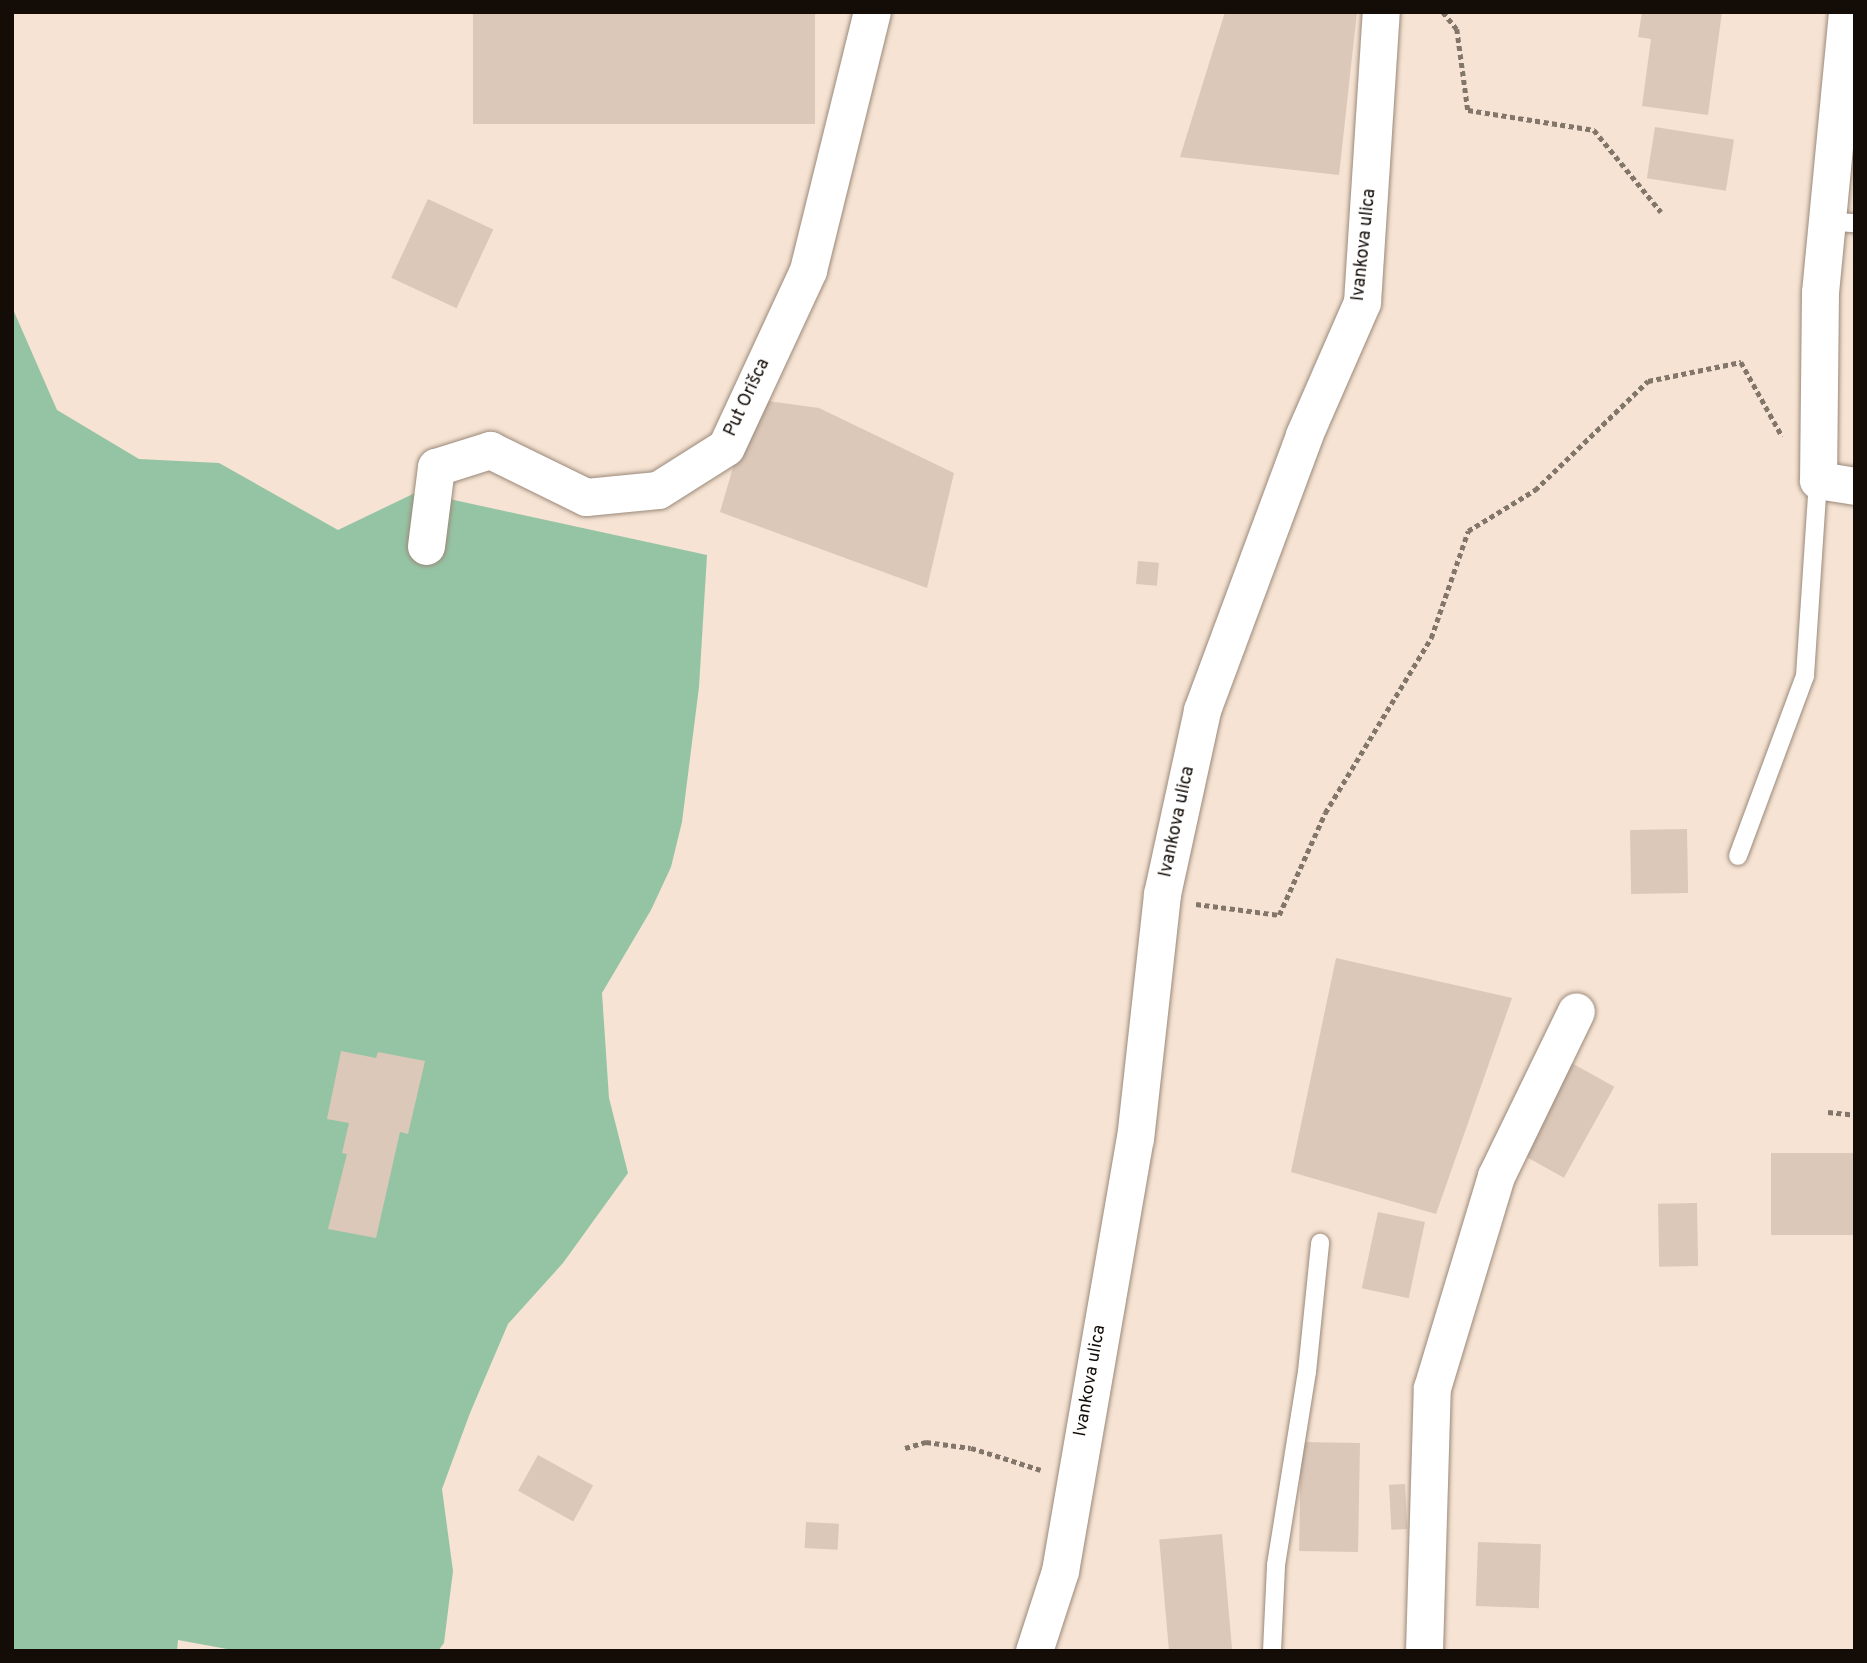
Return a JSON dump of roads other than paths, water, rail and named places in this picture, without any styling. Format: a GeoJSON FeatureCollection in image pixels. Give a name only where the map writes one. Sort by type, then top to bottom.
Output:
{"type":"FeatureCollection","features":[{"type":"Feature","properties":{"kind":"street","name":"Put Orišca"},"geometry":{"type":"LineString","coordinates":[[426,546],[436,467],[490,450],[586,497],[658,490],[726,447],[808,270],[872,12]]}},
{"type":"Feature","properties":{"kind":"street","name":"Ivankova ulica"},"geometry":{"type":"LineString","coordinates":[[1034,1651],[1060,1571],[1135,1139],[1162,894],[1202,710],[1304,435],[1362,302],[1381,12]]}},
{"type":"Feature","properties":{"kind":"street"},"geometry":{"type":"LineString","coordinates":[[1847,12],[1839,222],[1818,480],[1855,486]]}},
{"type":"Feature","properties":{"kind":"street"},"geometry":{"type":"LineString","coordinates":[[1424,1651],[1432,1388],[1496,1176],[1576,1011]]}},
{"type":"Feature","properties":{"kind":"lane"},"geometry":{"type":"LineString","coordinates":[[1738,856],[1805,676],[1818,480]]}},
{"type":"Feature","properties":{"kind":"lane"},"geometry":{"type":"LineString","coordinates":[[1272,1651],[1276,1565],[1307,1372],[1320,1243]]}}]}
